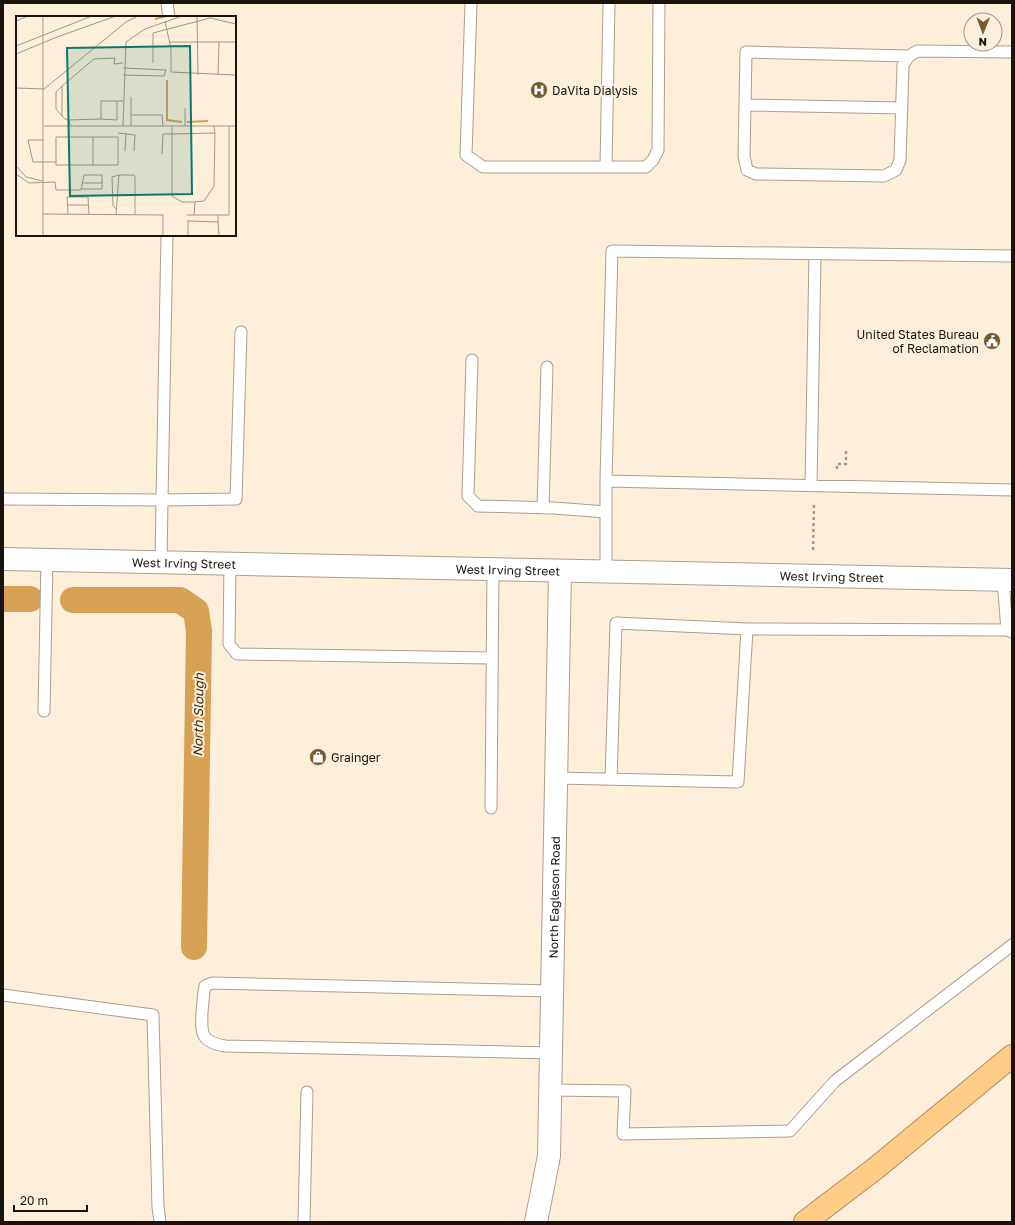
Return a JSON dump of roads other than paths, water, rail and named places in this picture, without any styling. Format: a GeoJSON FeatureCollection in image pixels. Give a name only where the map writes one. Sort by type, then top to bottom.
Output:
{"type":"FeatureCollection","features":[{"type":"Feature","properties":{"kind":"highway"},"geometry":{"type":"LineString","coordinates":[[805,1222],[876,1168],[1012,1056]]}},
{"type":"Feature","properties":{"kind":"street","name":"West Irving Street"},"geometry":{"type":"LineString","coordinates":[[3,560],[1008,580]]}},
{"type":"Feature","properties":{"kind":"street","name":"North Eagleson Road"},"geometry":{"type":"LineString","coordinates":[[536,1222],[549,1156],[560,571]]}},
{"type":"Feature","properties":{"kind":"lane"},"geometry":{"type":"LineString","coordinates":[[167,3],[169,16]]}},
{"type":"Feature","properties":{"kind":"lane"},"geometry":{"type":"LineString","coordinates":[[471,3],[466,155],[483,167],[646,167],[653,160],[658,150],[658,3]]}},
{"type":"Feature","properties":{"kind":"lane"},"geometry":{"type":"LineString","coordinates":[[606,167],[609,3]]}},
{"type":"Feature","properties":{"kind":"lane"},"geometry":{"type":"LineString","coordinates":[[910,56],[746,52],[744,156],[747,170],[756,174],[884,176],[896,170],[900,160],[903,65],[910,56],[917,51],[1012,52]]}},
{"type":"Feature","properties":{"kind":"lane"},"geometry":{"type":"LineString","coordinates":[[745,105],[902,108]]}},
{"type":"Feature","properties":{"kind":"lane"},"geometry":{"type":"LineString","coordinates":[[161,563],[167,236]]}},
{"type":"Feature","properties":{"kind":"lane"},"geometry":{"type":"LineString","coordinates":[[606,572],[606,481],[612,251],[1012,256]]}},
{"type":"Feature","properties":{"kind":"lane"},"geometry":{"type":"LineString","coordinates":[[811,486],[815,254]]}},
{"type":"Feature","properties":{"kind":"lane"},"geometry":{"type":"LineString","coordinates":[[3,499],[236,499],[242,332]]}},
{"type":"Feature","properties":{"kind":"lane"},"geometry":{"type":"LineString","coordinates":[[472,360],[468,496],[478,506],[554,508],[606,512]]}},
{"type":"Feature","properties":{"kind":"lane"},"geometry":{"type":"LineString","coordinates":[[543,508],[547,367]]}},
{"type":"Feature","properties":{"kind":"lane"},"geometry":{"type":"LineString","coordinates":[[606,481],[1012,490]]}},
{"type":"Feature","properties":{"kind":"lane"},"geometry":{"type":"LineString","coordinates":[[44,711],[47,560]]}},
{"type":"Feature","properties":{"kind":"lane"},"geometry":{"type":"LineString","coordinates":[[230,564],[229,644],[237,654],[492,658]]}},
{"type":"Feature","properties":{"kind":"lane"},"geometry":{"type":"LineString","coordinates":[[491,808],[493,569]]}},
{"type":"Feature","properties":{"kind":"lane"},"geometry":{"type":"LineString","coordinates":[[611,779],[616,622],[747,629],[1009,631],[1008,580]]}},
{"type":"Feature","properties":{"kind":"lane"},"geometry":{"type":"LineString","coordinates":[[556,778],[738,782],[747,629]]}},
{"type":"Feature","properties":{"kind":"lane"},"geometry":{"type":"LineString","coordinates":[[550,1090],[625,1091],[623,1134],[790,1131],[835,1081],[1012,945]]}},
{"type":"Feature","properties":{"kind":"lane"},"geometry":{"type":"LineString","coordinates":[[551,1053],[226,1046],[214,1044],[208,1040],[201,1030],[203,994],[205,986],[212,982],[552,991]]}},
{"type":"Feature","properties":{"kind":"lane"},"geometry":{"type":"LineString","coordinates":[[3,995],[153,1015],[158,1207],[160,1222]]}},
{"type":"Feature","properties":{"kind":"lane"},"geometry":{"type":"LineString","coordinates":[[304,1222],[307,1092]]}},
{"type":"Feature","properties":{"kind":"waterway","name":"North Slough"},"geometry":{"type":"LineString","coordinates":[[3,599],[30,599]]}},
{"type":"Feature","properties":{"kind":"waterway","name":"North Slough"},"geometry":{"type":"LineString","coordinates":[[73,600],[180,600],[196,611],[199,631],[194,947]]}},
{"type":"Feature","properties":{"kind":"place","name":"DaVita Dialysis"},"geometry":{"type":"Point","coordinates":[539,90]}},
{"type":"Feature","properties":{"kind":"place","name":"United States Bureau of Reclamation"},"geometry":{"type":"Point","coordinates":[992,341]}},
{"type":"Feature","properties":{"kind":"place","name":"Grainger"},"geometry":{"type":"Point","coordinates":[318,757]}}]}
